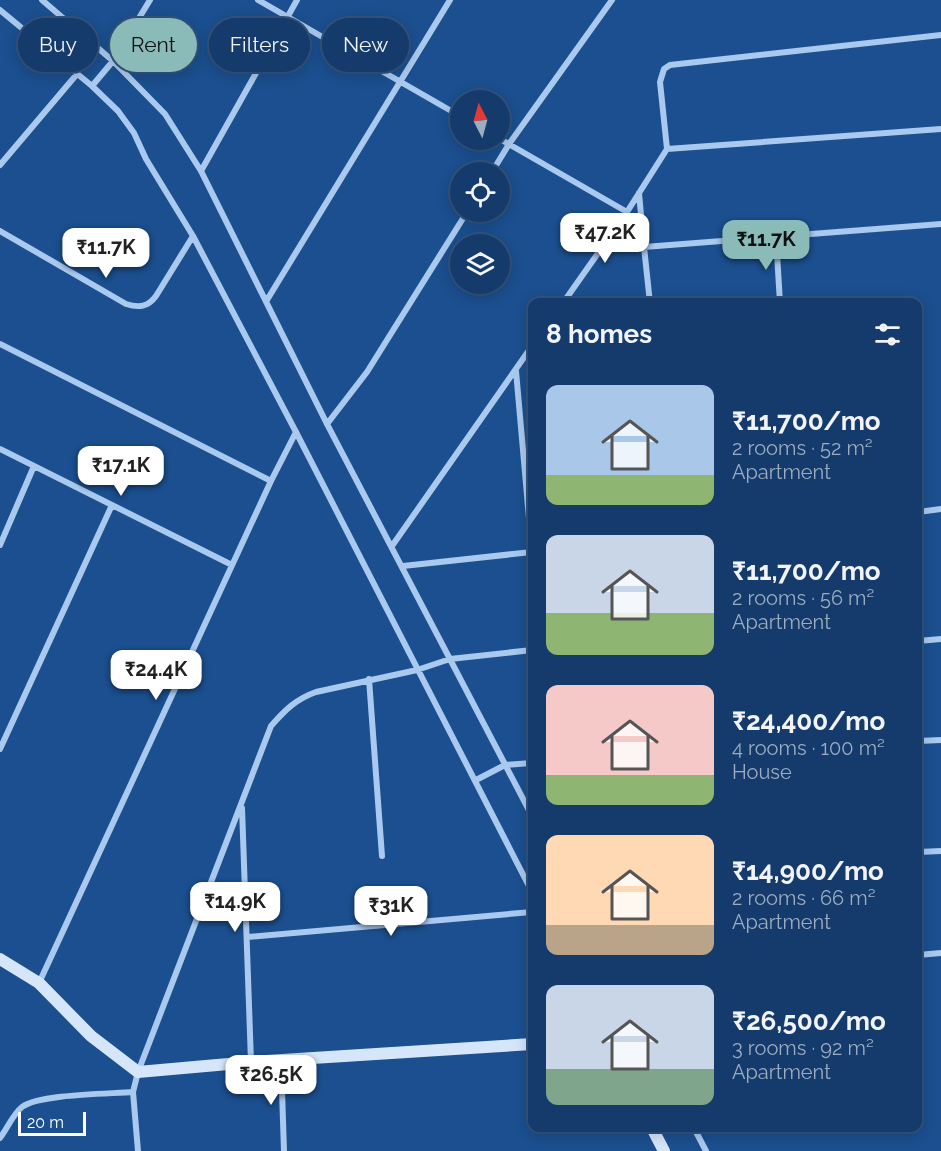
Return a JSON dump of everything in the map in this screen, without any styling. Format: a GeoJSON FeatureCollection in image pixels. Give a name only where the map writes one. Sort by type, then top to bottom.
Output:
{"type":"FeatureCollection","features":[{"type":"Feature","properties":{"kind":"street"},"geometry":{"type":"LineString","coordinates":[[42,0],[110,58]]}},
{"type":"Feature","properties":{"kind":"street"},"geometry":{"type":"LineString","coordinates":[[139,18],[150,0]]}},
{"type":"Feature","properties":{"kind":"street"},"geometry":{"type":"LineString","coordinates":[[258,0],[450,110]]}},
{"type":"Feature","properties":{"kind":"street"},"geometry":{"type":"LineString","coordinates":[[201,171],[297,0]]}},
{"type":"Feature","properties":{"kind":"street"},"geometry":{"type":"LineString","coordinates":[[267,300],[450,0]]}},
{"type":"Feature","properties":{"kind":"street"},"geometry":{"type":"LineString","coordinates":[[510,143],[612,0]]}},
{"type":"Feature","properties":{"kind":"street"},"geometry":{"type":"LineString","coordinates":[[0,10],[92,86],[118,111],[134,133],[146,159],[193,236],[296,432],[420,669],[528,884]]}},
{"type":"Feature","properties":{"kind":"street"},"geometry":{"type":"LineString","coordinates":[[567,298],[627,212],[667,149],[660,82],[664,69],[670,65],[941,35]]}},
{"type":"Feature","properties":{"kind":"street"},"geometry":{"type":"LineString","coordinates":[[92,86],[110,65]]}},
{"type":"Feature","properties":{"kind":"street"},"geometry":{"type":"LineString","coordinates":[[124,72],[165,114],[201,171],[327,424],[528,808]]}},
{"type":"Feature","properties":{"kind":"street"},"geometry":{"type":"LineString","coordinates":[[0,165],[77,74]]}},
{"type":"Feature","properties":{"kind":"street"},"geometry":{"type":"LineString","coordinates":[[667,149],[941,129]]}},
{"type":"Feature","properties":{"kind":"street"},"geometry":{"type":"LineString","coordinates":[[510,145],[627,212]]}},
{"type":"Feature","properties":{"kind":"street"},"geometry":{"type":"LineString","coordinates":[[639,193],[649,298]]}},
{"type":"Feature","properties":{"kind":"street"},"geometry":{"type":"LineString","coordinates":[[327,424],[367,372],[461,222]]}},
{"type":"Feature","properties":{"kind":"street"},"geometry":{"type":"LineString","coordinates":[[644,247],[941,224]]}},
{"type":"Feature","properties":{"kind":"street"},"geometry":{"type":"LineString","coordinates":[[0,231],[134,307],[152,302],[193,236]]}},
{"type":"Feature","properties":{"kind":"street"},"geometry":{"type":"LineString","coordinates":[[776,237],[780,298]]}},
{"type":"Feature","properties":{"kind":"street"},"geometry":{"type":"LineString","coordinates":[[0,344],[271,481]]}},
{"type":"Feature","properties":{"kind":"street"},"geometry":{"type":"LineString","coordinates":[[392,546],[528,352]]}},
{"type":"Feature","properties":{"kind":"street"},"geometry":{"type":"LineString","coordinates":[[516,370],[528,506]]}},
{"type":"Feature","properties":{"kind":"street"},"geometry":{"type":"LineString","coordinates":[[39,983],[271,481],[296,432]]}},
{"type":"Feature","properties":{"kind":"street"},"geometry":{"type":"LineString","coordinates":[[0,449],[232,566]]}},
{"type":"Feature","properties":{"kind":"street"},"geometry":{"type":"LineString","coordinates":[[0,545],[34,466]]}},
{"type":"Feature","properties":{"kind":"street"},"geometry":{"type":"LineString","coordinates":[[0,749],[112,505]]}},
{"type":"Feature","properties":{"kind":"street"},"geometry":{"type":"LineString","coordinates":[[922,511],[941,509]]}},
{"type":"Feature","properties":{"kind":"street"},"geometry":{"type":"LineString","coordinates":[[403,566],[528,552]]}},
{"type":"Feature","properties":{"kind":"street"},"geometry":{"type":"LineString","coordinates":[[922,641],[941,639]]}},
{"type":"Feature","properties":{"kind":"street"},"geometry":{"type":"LineString","coordinates":[[138,1151],[133,1092],[138,1072],[271,726],[287,707],[302,697],[369,679],[420,669],[450,659],[528,650]]}},
{"type":"Feature","properties":{"kind":"street"},"geometry":{"type":"LineString","coordinates":[[369,679],[382,856]]}},
{"type":"Feature","properties":{"kind":"street"},"geometry":{"type":"LineString","coordinates":[[922,741],[941,740]]}},
{"type":"Feature","properties":{"kind":"street"},"geometry":{"type":"LineString","coordinates":[[476,780],[505,765],[528,763]]}},
{"type":"Feature","properties":{"kind":"street"},"geometry":{"type":"LineString","coordinates":[[242,805],[248,937],[250,1062]]}},
{"type":"Feature","properties":{"kind":"street"},"geometry":{"type":"LineString","coordinates":[[922,852],[941,851]]}},
{"type":"Feature","properties":{"kind":"street"},"geometry":{"type":"LineString","coordinates":[[248,937],[528,912]]}},
{"type":"Feature","properties":{"kind":"street"},"geometry":{"type":"LineString","coordinates":[[922,955],[941,953]]}},
{"type":"Feature","properties":{"kind":"street"},"geometry":{"type":"LineString","coordinates":[[0,959],[39,983],[91,1036],[138,1072],[281,1059],[528,1044]]}},
{"type":"Feature","properties":{"kind":"street"},"geometry":{"type":"LineString","coordinates":[[281,1059],[284,1151]]}},
{"type":"Feature","properties":{"kind":"street"},"geometry":{"type":"LineString","coordinates":[[0,1138],[19,1110],[30,1103],[47,1099],[133,1092]]}},
{"type":"Feature","properties":{"kind":"street"},"geometry":{"type":"LineString","coordinates":[[654,1132],[664,1151]]}},
{"type":"Feature","properties":{"kind":"street"},"geometry":{"type":"LineString","coordinates":[[696,1132],[706,1151]]}}]}
